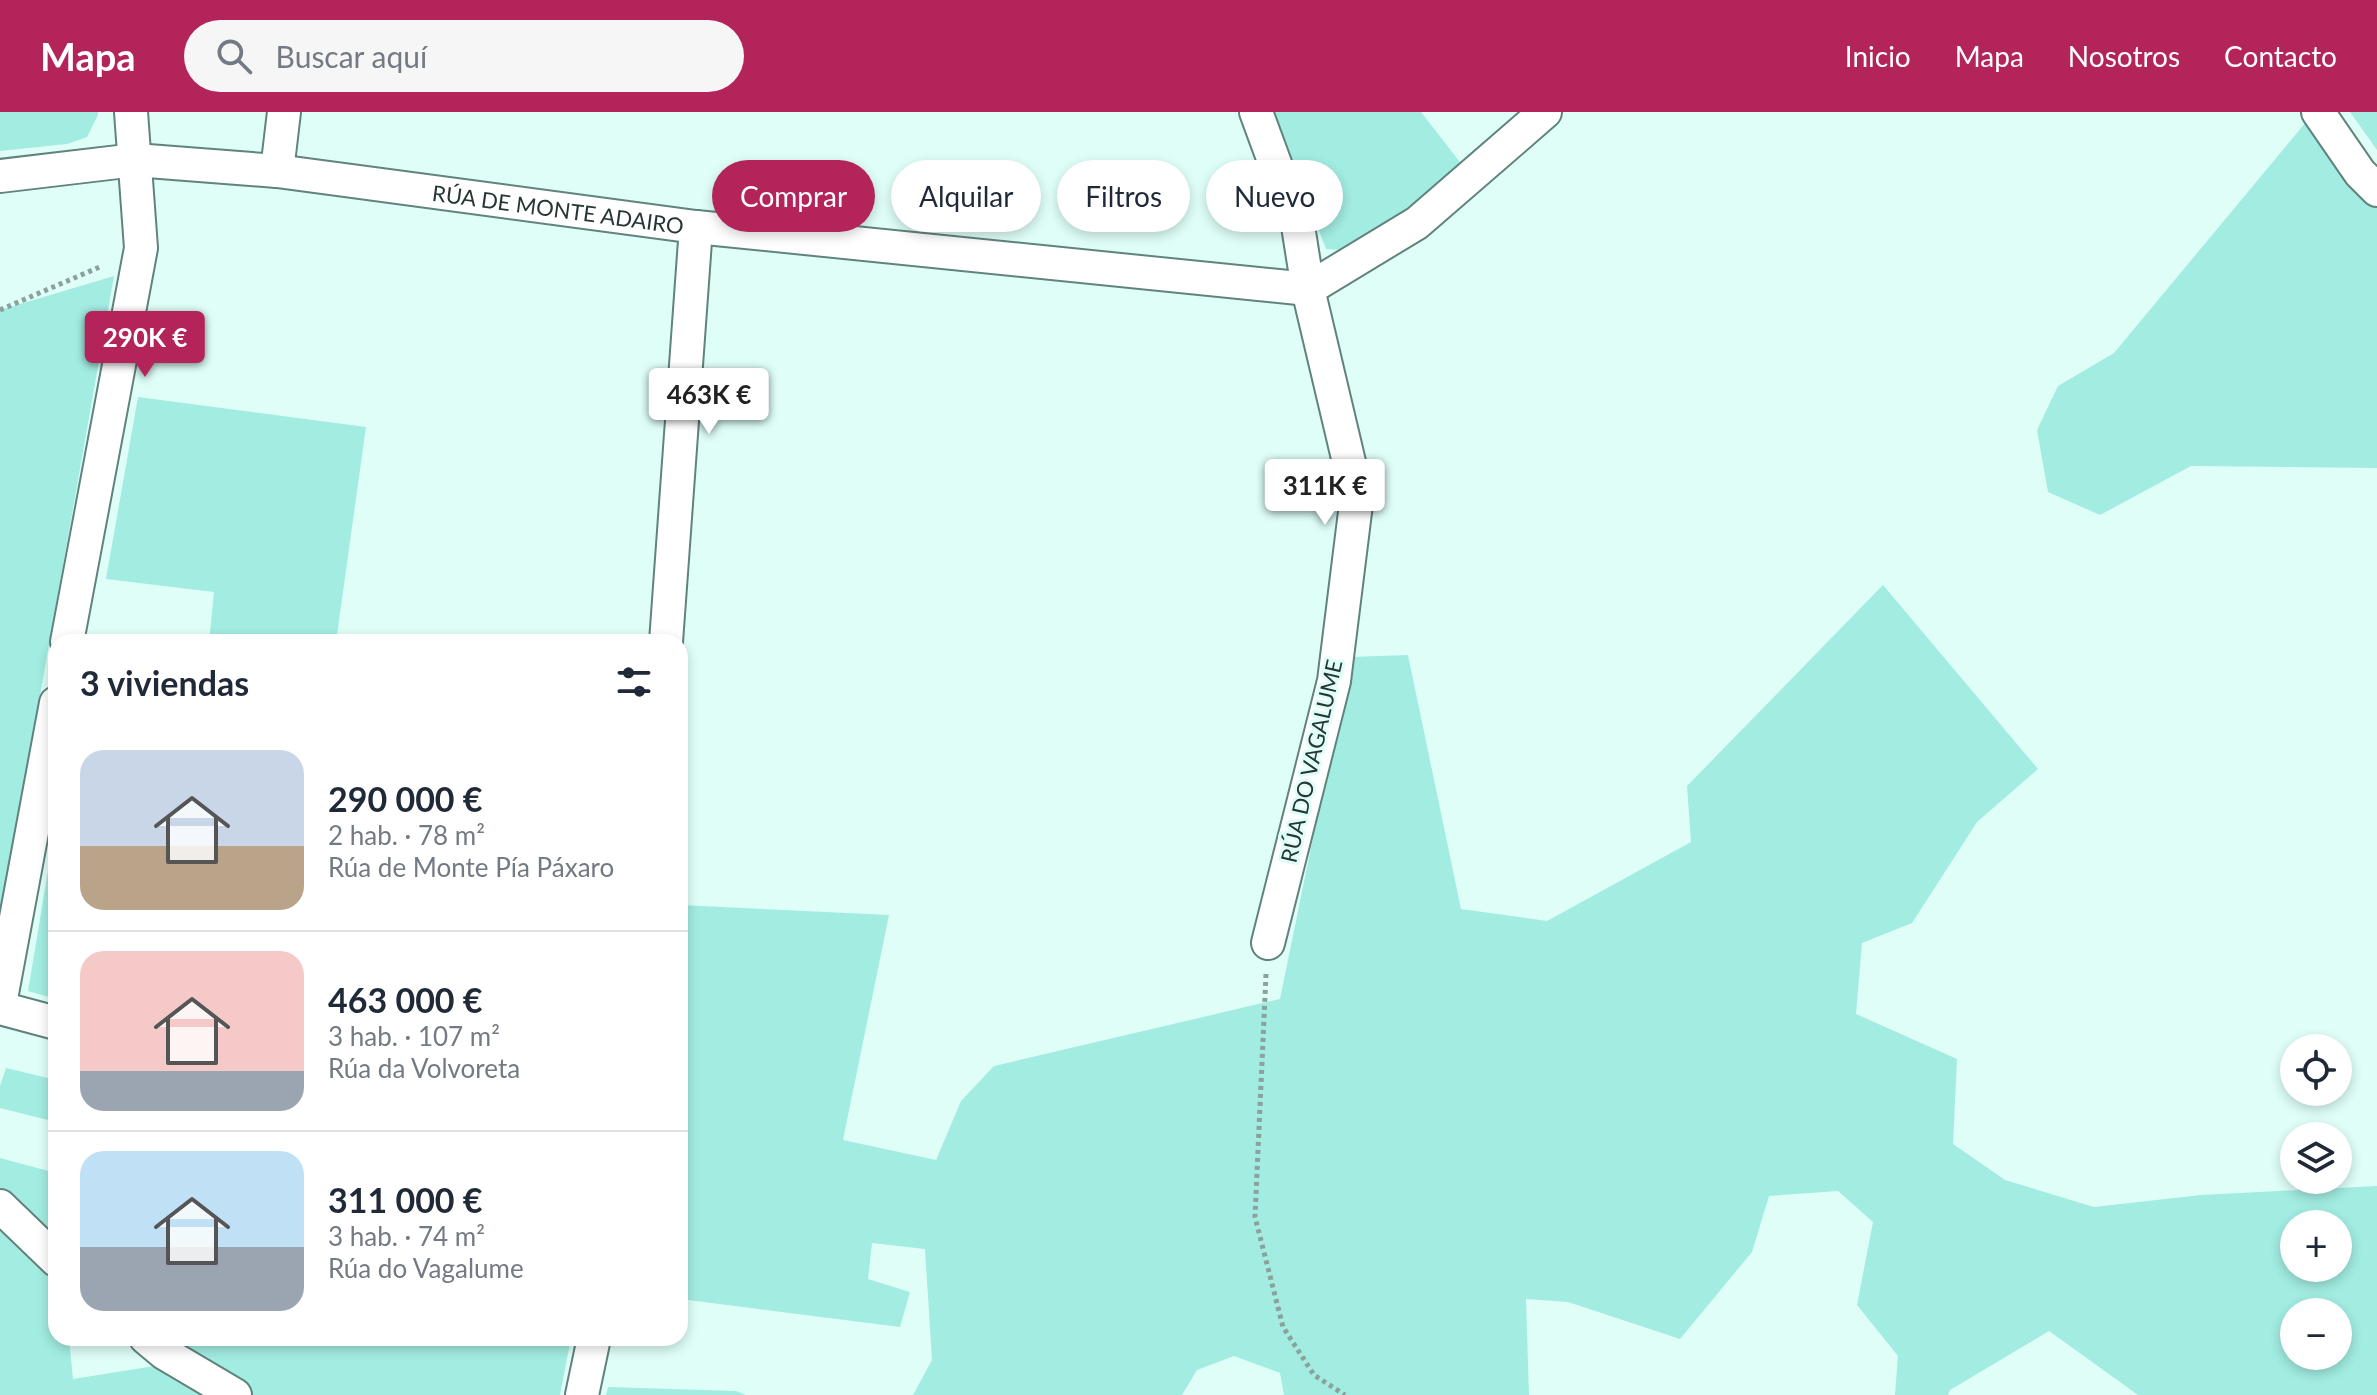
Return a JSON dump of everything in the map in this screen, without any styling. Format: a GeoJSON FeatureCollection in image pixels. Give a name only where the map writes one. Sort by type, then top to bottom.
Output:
{"type":"FeatureCollection","features":[{"type":"Feature","properties":{"kind":"street"},"geometry":{"type":"LineString","coordinates":[[69,634],[141,248],[131,112]]}},
{"type":"Feature","properties":{"kind":"street"},"geometry":{"type":"LineString","coordinates":[[277,171],[284,112]]}},
{"type":"Feature","properties":{"kind":"street","name":"RÚA DO VAGALUME"},"geometry":{"type":"LineString","coordinates":[[1256,112],[1298,226],[1308,289],[1357,496],[1334,681],[1268,943]]}},
{"type":"Feature","properties":{"kind":"street"},"geometry":{"type":"LineString","coordinates":[[1308,289],[1417,223],[1545,112]]}},
{"type":"Feature","properties":{"kind":"street"},"geometry":{"type":"LineString","coordinates":[[2318,112],[2360,173],[2377,190]]}},
{"type":"Feature","properties":{"kind":"street","name":"RÚA DE MONTE ADAIRO"},"geometry":{"type":"LineString","coordinates":[[0,176],[135,160],[277,171],[696,227],[1308,289]]}},
{"type":"Feature","properties":{"kind":"street"},"geometry":{"type":"LineString","coordinates":[[667,634],[696,227]]}},
{"type":"Feature","properties":{"kind":"street"},"geometry":{"type":"LineString","coordinates":[[48,746],[0,1006],[48,1021]]}},
{"type":"Feature","properties":{"kind":"street"},"geometry":{"type":"LineString","coordinates":[[0,1206],[48,1252]]}},
{"type":"Feature","properties":{"kind":"street"},"geometry":{"type":"LineString","coordinates":[[156,1346],[235,1395]]}},
{"type":"Feature","properties":{"kind":"street"},"geometry":{"type":"LineString","coordinates":[[582,1395],[592,1346]]}},
{"type":"Feature","properties":{"kind":"path"},"geometry":{"type":"LineString","coordinates":[[0,310],[141,248]]}},
{"type":"Feature","properties":{"kind":"path"},"geometry":{"type":"LineString","coordinates":[[1268,943],[1255,1217],[1283,1327],[1314,1375],[1345,1395]]}},
{"type":"Feature","properties":{"kind":"shaded area"},"geometry":{"type":"Polygon","coordinates":[[[0,112],[98,112],[98,115],[87,137],[67,144],[0,151],[0,112]]]}},
{"type":"Feature","properties":{"kind":"shaded area"},"geometry":{"type":"Polygon","coordinates":[[[1274,112],[1421,112],[1463,166],[1354,251],[1326,249],[1320,232],[1343,232],[1343,160],[1292,160],[1274,112]]]}},
{"type":"Feature","properties":{"kind":"shaded area"},"geometry":{"type":"Polygon","coordinates":[[[2350,112],[2377,112],[2377,150],[2350,112]]]}},
{"type":"Feature","properties":{"kind":"shaded area"},"geometry":{"type":"Polygon","coordinates":[[[2311,116],[2377,196],[2377,468],[2191,466],[2100,515],[2048,492],[2037,430],[2058,386],[2114,353],[2311,116]]]}},
{"type":"Feature","properties":{"kind":"shaded area"},"geometry":{"type":"Polygon","coordinates":[[[114,276],[51,634],[48,634],[48,650],[0,922],[0,310],[114,276]]]}},
{"type":"Feature","properties":{"kind":"shaded area"},"geometry":{"type":"Polygon","coordinates":[[[138,397],[366,427],[337,634],[210,634],[214,592],[106,579],[138,397]]]}},
{"type":"Feature","properties":{"kind":"shaded area"},"geometry":{"type":"Polygon","coordinates":[[[1883,585],[2038,769],[1977,822],[1912,923],[1862,943],[1856,1014],[1957,1059],[1953,1144],[2005,1180],[2094,1207],[2201,1195],[2280,1191],[2280,1194],[2352,1194],[2352,1187],[2377,1186],[2377,1395],[2138,1395],[2049,1331],[1950,1390],[1948,1395],[1895,1395],[1898,1356],[1857,1305],[1873,1222],[1838,1191],[1769,1196],[1752,1252],[1680,1339],[1568,1302],[1526,1299],[1529,1395],[1284,1395],[1280,1373],[1234,1356],[1197,1370],[1182,1395],[913,1395],[932,1360],[925,1249],[872,1243],[868,1279],[910,1292],[900,1327],[688,1300],[688,905],[889,915],[843,1140],[936,1160],[961,1101],[994,1066],[1280,999],[1350,657],[1408,655],[1461,909],[1547,921],[1691,842],[1687,786],[1883,585]]]}},
{"type":"Feature","properties":{"kind":"shaded area"},"geometry":{"type":"Polygon","coordinates":[[[48,871],[48,997],[28,991],[48,871]]]}},
{"type":"Feature","properties":{"kind":"shaded area"},"geometry":{"type":"Polygon","coordinates":[[[6,1068],[48,1078],[48,1120],[0,1108],[0,1086],[6,1068]]]}},
{"type":"Feature","properties":{"kind":"shaded area"},"geometry":{"type":"Polygon","coordinates":[[[0,1158],[48,1171],[48,1239],[0,1196],[0,1158]]]}},
{"type":"Feature","properties":{"kind":"shaded area"},"geometry":{"type":"Polygon","coordinates":[[[0,1216],[48,1274],[48,1346],[70,1346],[73,1379],[167,1364],[217,1395],[0,1395],[0,1216]]]}},
{"type":"Feature","properties":{"kind":"shaded area"},"geometry":{"type":"Polygon","coordinates":[[[174,1346],[569,1346],[560,1395],[253,1395],[174,1346]]]}},
{"type":"Feature","properties":{"kind":"shaded area"},"geometry":{"type":"Polygon","coordinates":[[[608,1387],[736,1391],[746,1395],[606,1395],[608,1387]]]}}]}
